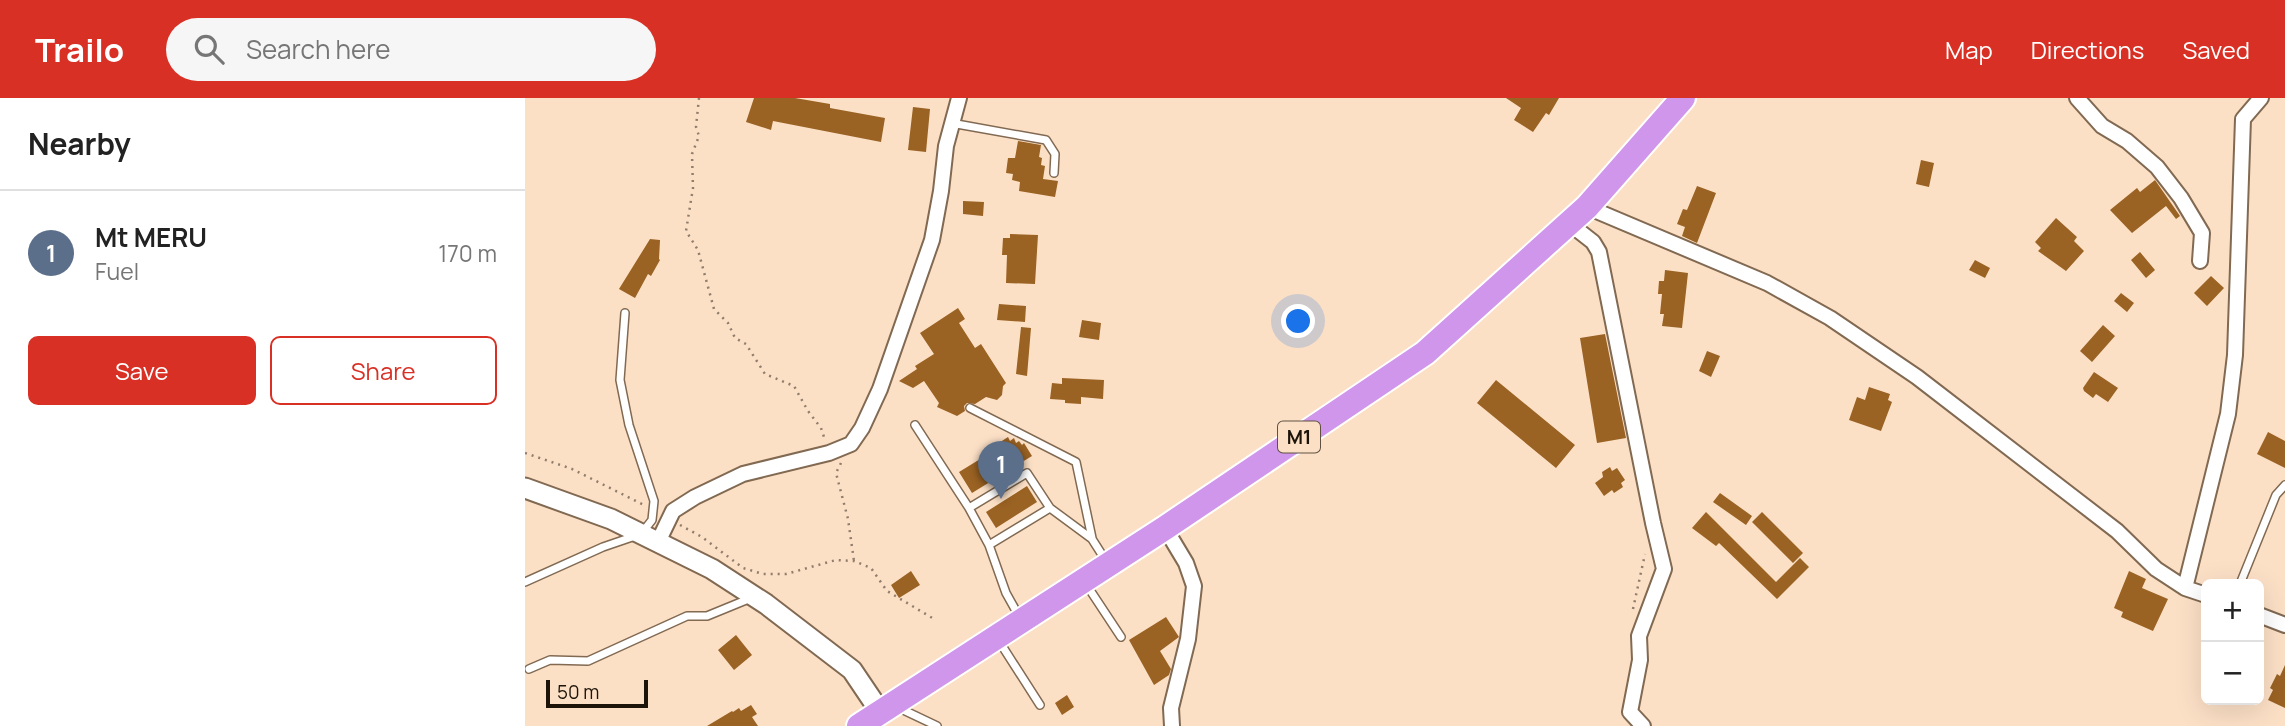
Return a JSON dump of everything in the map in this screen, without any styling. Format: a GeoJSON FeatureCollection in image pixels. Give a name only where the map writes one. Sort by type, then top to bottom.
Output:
{"type":"FeatureCollection","features":[{"type":"Feature","properties":{"kind":"highway","name":"M1"},"geometry":{"type":"LineString","coordinates":[[873,718],[1109,565],[1426,353],[1579,216],[1683,98]]}},
{"type":"Feature","properties":{"kind":"street"},"geometry":{"type":"LineString","coordinates":[[650,537],[673,511],[743,474],[829,453],[851,444],[862,428],[880,389],[933,240],[950,123],[959,98]]}},
{"type":"Feature","properties":{"kind":"street"},"geometry":{"type":"LineString","coordinates":[[2077,98],[2102,126],[2127,141],[2157,167],[2181,198],[2202,233],[2200,261]]}},
{"type":"Feature","properties":{"kind":"street"},"geometry":{"type":"LineString","coordinates":[[2185,588],[2228,414],[2235,355],[2243,119],[2261,98]]}},
{"type":"Feature","properties":{"kind":"street"},"geometry":{"type":"LineString","coordinates":[[1579,216],[1767,283],[1830,318],[1917,377],[2117,531],[2156,569],[2185,588],[2201,594]]}},
{"type":"Feature","properties":{"kind":"street"},"geometry":{"type":"LineString","coordinates":[[1579,216],[1599,252],[1664,569],[1639,636],[1640,660],[1630,712],[1643,726]]}},
{"type":"Feature","properties":{"kind":"street"},"geometry":{"type":"LineString","coordinates":[[525,488],[611,519],[650,537],[712,569],[755,596],[852,670],[873,718]]}},
{"type":"Feature","properties":{"kind":"street"},"geometry":{"type":"LineString","coordinates":[[1165,528],[1186,563],[1194,586],[1188,639],[1171,708],[1172,726]]}},
{"type":"Feature","properties":{"kind":"street"},"geometry":{"type":"LineString","coordinates":[[2264,617],[2285,625]]}},
{"type":"Feature","properties":{"kind":"lane"},"geometry":{"type":"LineString","coordinates":[[950,123],[1047,139],[1055,154],[1054,173]]}},
{"type":"Feature","properties":{"kind":"lane"},"geometry":{"type":"LineString","coordinates":[[525,582],[603,547],[650,537],[654,502],[629,425],[620,380],[625,313]]}},
{"type":"Feature","properties":{"kind":"lane"},"geometry":{"type":"LineString","coordinates":[[970,408],[1076,461],[1092,539]]}},
{"type":"Feature","properties":{"kind":"lane"},"geometry":{"type":"LineString","coordinates":[[915,425],[969,508],[989,545],[1006,593],[1022,620]]}},
{"type":"Feature","properties":{"kind":"lane"},"geometry":{"type":"LineString","coordinates":[[969,508],[1027,473],[1050,508],[1092,539],[1109,565]]}},
{"type":"Feature","properties":{"kind":"lane"},"geometry":{"type":"LineString","coordinates":[[2242,579],[2276,495],[2285,485]]}},
{"type":"Feature","properties":{"kind":"lane"},"geometry":{"type":"LineString","coordinates":[[989,545],[1050,508]]}},
{"type":"Feature","properties":{"kind":"lane"},"geometry":{"type":"LineString","coordinates":[[1083,581],[1121,637]]}},
{"type":"Feature","properties":{"kind":"lane"},"geometry":{"type":"LineString","coordinates":[[529,669],[550,660],[588,661],[687,616],[707,616],[755,596]]}},
{"type":"Feature","properties":{"kind":"lane"},"geometry":{"type":"LineString","coordinates":[[996,638],[1040,705]]}},
{"type":"Feature","properties":{"kind":"lane"},"geometry":{"type":"LineString","coordinates":[[873,718],[937,726]]}},
{"type":"Feature","properties":{"kind":"path"},"geometry":{"type":"LineString","coordinates":[[699,98],[696,127],[699,136],[692,154],[693,188],[686,231],[698,250],[714,309],[728,323],[735,338],[746,344],[765,374],[794,386],[821,428],[848,519],[854,561]]}},
{"type":"Feature","properties":{"kind":"path"},"geometry":{"type":"LineString","coordinates":[[836,473],[851,444]]}},
{"type":"Feature","properties":{"kind":"path"},"geometry":{"type":"LineString","coordinates":[[525,453],[572,469],[625,494],[702,537],[743,568],[763,574],[786,574],[836,560],[854,561],[871,568],[887,591],[934,620]]}},
{"type":"Feature","properties":{"kind":"building"},"geometry":{"type":"Polygon","coordinates":[[[754,98],[795,98],[830,104],[830,108],[885,118],[881,142],[773,121],[771,130],[746,122],[754,98]]]}},
{"type":"Feature","properties":{"kind":"building"},"geometry":{"type":"Polygon","coordinates":[[[1506,98],[1559,98],[1549,115],[1546,113],[1533,132],[1514,120],[1521,108],[1506,98]]]}},
{"type":"Feature","properties":{"kind":"building"},"geometry":{"type":"Polygon","coordinates":[[[913,107],[930,109],[926,152],[908,150],[913,107]]]}},
{"type":"Feature","properties":{"kind":"building"},"geometry":{"type":"Polygon","coordinates":[[[1018,141],[1041,145],[1039,157],[1042,158],[1041,165],[1045,166],[1043,179],[1058,181],[1055,197],[1019,191],[1020,182],[1012,180],[1013,174],[1006,173],[1008,158],[1015,158],[1018,141]]]}},
{"type":"Feature","properties":{"kind":"building"},"geometry":{"type":"Polygon","coordinates":[[[1921,160],[1934,163],[1929,187],[1916,184],[1921,160]]]}},
{"type":"Feature","properties":{"kind":"building"},"geometry":{"type":"Polygon","coordinates":[[[2155,180],[2180,216],[2176,219],[2166,206],[2132,233],[2110,210],[2137,188],[2140,192],[2155,180]]]}},
{"type":"Feature","properties":{"kind":"building"},"geometry":{"type":"Polygon","coordinates":[[[1697,186],[1716,193],[1697,243],[1682,236],[1685,227],[1677,224],[1683,209],[1687,210],[1697,186]]]}},
{"type":"Feature","properties":{"kind":"building"},"geometry":{"type":"Polygon","coordinates":[[[963,201],[984,202],[983,216],[963,214],[963,201]]]}},
{"type":"Feature","properties":{"kind":"building"},"geometry":{"type":"Polygon","coordinates":[[[2056,218],[2077,237],[2074,241],[2084,251],[2066,271],[2038,251],[2041,248],[2035,242],[2056,218]]]}},
{"type":"Feature","properties":{"kind":"building"},"geometry":{"type":"Polygon","coordinates":[[[1010,234],[1038,235],[1035,284],[1006,283],[1007,255],[1002,255],[1003,238],[1010,238],[1010,234]]]}},
{"type":"Feature","properties":{"kind":"building"},"geometry":{"type":"Polygon","coordinates":[[[650,239],[660,240],[660,260],[651,276],[648,274],[635,298],[619,289],[650,239]]]}},
{"type":"Feature","properties":{"kind":"building"},"geometry":{"type":"Polygon","coordinates":[[[2140,252],[2155,270],[2146,278],[2131,260],[2140,252]]]}},
{"type":"Feature","properties":{"kind":"building"},"geometry":{"type":"Polygon","coordinates":[[[1975,260],[1990,268],[1985,278],[1969,270],[1975,260]]]}},
{"type":"Feature","properties":{"kind":"building"},"geometry":{"type":"Polygon","coordinates":[[[1665,270],[1688,273],[1682,328],[1662,326],[1662,294],[1658,294],[1659,281],[1664,281],[1665,270]]]}},
{"type":"Feature","properties":{"kind":"building"},"geometry":{"type":"Polygon","coordinates":[[[2211,276],[2224,288],[2207,306],[2194,293],[2211,276]]]}},
{"type":"Feature","properties":{"kind":"building"},"geometry":{"type":"Polygon","coordinates":[[[2121,293],[2134,303],[2127,312],[2114,301],[2121,293]]]}},
{"type":"Feature","properties":{"kind":"building"},"geometry":{"type":"Polygon","coordinates":[[[999,304],[1026,306],[1025,322],[997,320],[999,304]]]}},
{"type":"Feature","properties":{"kind":"building"},"geometry":{"type":"Polygon","coordinates":[[[958,308],[965,319],[959,323],[975,348],[981,344],[1006,383],[997,400],[986,397],[975,404],[967,403],[964,406],[965,411],[957,416],[937,407],[939,403],[924,381],[913,388],[899,381],[917,369],[915,366],[934,354],[920,333],[958,308]]]}},
{"type":"Feature","properties":{"kind":"building"},"geometry":{"type":"Polygon","coordinates":[[[1082,320],[1101,323],[1099,340],[1079,337],[1082,320]]]}},
{"type":"Feature","properties":{"kind":"building"},"geometry":{"type":"Polygon","coordinates":[[[2103,325],[2115,336],[2092,362],[2080,351],[2103,325]]]}},
{"type":"Feature","properties":{"kind":"building"},"geometry":{"type":"Polygon","coordinates":[[[1021,327],[1031,328],[1027,376],[1016,374],[1021,327]]]}},
{"type":"Feature","properties":{"kind":"building"},"geometry":{"type":"Polygon","coordinates":[[[1605,334],[1626,438],[1597,443],[1580,338],[1605,334]]]}},
{"type":"Feature","properties":{"kind":"building"},"geometry":{"type":"Polygon","coordinates":[[[1707,351],[1720,356],[1711,377],[1699,371],[1707,351]]]}},
{"type":"Feature","properties":{"kind":"building"},"geometry":{"type":"Polygon","coordinates":[[[2094,372],[2118,388],[2108,402],[2096,394],[2093,398],[2084,391],[2083,388],[2094,372]]]}},
{"type":"Feature","properties":{"kind":"building"},"geometry":{"type":"Polygon","coordinates":[[[1062,378],[1104,380],[1103,399],[1081,397],[1081,404],[1050,399],[1052,383],[1062,384],[1062,378]]]}},
{"type":"Feature","properties":{"kind":"building"},"geometry":{"type":"Polygon","coordinates":[[[1496,380],[1575,445],[1556,468],[1477,403],[1496,380]]]}},
{"type":"Feature","properties":{"kind":"building"},"geometry":{"type":"Polygon","coordinates":[[[1869,387],[1890,394],[1888,400],[1892,402],[1881,431],[1849,420],[1857,397],[1865,400],[1869,387]]]}},
{"type":"Feature","properties":{"kind":"building"},"geometry":{"type":"Polygon","coordinates":[[[2268,432],[2285,441],[2285,468],[2257,454],[2268,432]]]}},
{"type":"Feature","properties":{"kind":"building"},"geometry":{"type":"Polygon","coordinates":[[[1008,437],[1010,441],[1014,438],[1016,443],[1024,443],[1032,456],[972,493],[959,472],[990,453],[988,450],[1008,437]]]}},
{"type":"Feature","properties":{"kind":"building"},"geometry":{"type":"Polygon","coordinates":[[[1610,467],[1612,471],[1617,468],[1625,480],[1621,483],[1623,487],[1604,496],[1595,483],[1603,477],[1602,472],[1610,467]]]}},
{"type":"Feature","properties":{"kind":"building"},"geometry":{"type":"Polygon","coordinates":[[[1027,486],[1037,502],[996,528],[986,512],[1027,486]]]}},
{"type":"Feature","properties":{"kind":"building"},"geometry":{"type":"Polygon","coordinates":[[[1720,493],[1752,516],[1746,525],[1713,502],[1720,493]]]}},
{"type":"Feature","properties":{"kind":"building"},"geometry":{"type":"Polygon","coordinates":[[[1706,512],[1776,582],[1800,558],[1809,567],[1777,599],[1719,543],[1716,546],[1692,528],[1706,512]]]}},
{"type":"Feature","properties":{"kind":"building"},"geometry":{"type":"Polygon","coordinates":[[[1762,512],[1803,553],[1793,563],[1752,522],[1762,512]]]}},
{"type":"Feature","properties":{"kind":"building"},"geometry":{"type":"Polygon","coordinates":[[[911,571],[920,585],[899,598],[891,585],[911,571]]]}},
{"type":"Feature","properties":{"kind":"building"},"geometry":{"type":"Polygon","coordinates":[[[2129,571],[2146,579],[2142,588],[2168,599],[2153,631],[2121,617],[2123,612],[2114,608],[2129,571]]]}},
{"type":"Feature","properties":{"kind":"building"},"geometry":{"type":"Polygon","coordinates":[[[1166,617],[1179,637],[1160,651],[1171,669],[1169,675],[1154,685],[1129,640],[1166,617]]]}},
{"type":"Feature","properties":{"kind":"building"},"geometry":{"type":"Polygon","coordinates":[[[736,635],[752,655],[734,670],[718,650],[736,635]]]}},
{"type":"Feature","properties":{"kind":"building"},"geometry":{"type":"Polygon","coordinates":[[[2285,665],[2285,708],[2268,700],[2273,690],[2270,688],[2285,665]]]}},
{"type":"Feature","properties":{"kind":"building"},"geometry":{"type":"Polygon","coordinates":[[[1067,695],[1074,707],[1062,715],[1055,703],[1067,695]]]}},
{"type":"Feature","properties":{"kind":"building"},"geometry":{"type":"Polygon","coordinates":[[[751,705],[757,714],[752,717],[758,726],[707,726],[732,711],[739,708],[741,711],[751,705]]]}},
{"type":"Feature","properties":{"kind":"place","name":"Mt MERU"},"geometry":{"type":"Point","coordinates":[1001,499]}}]}
